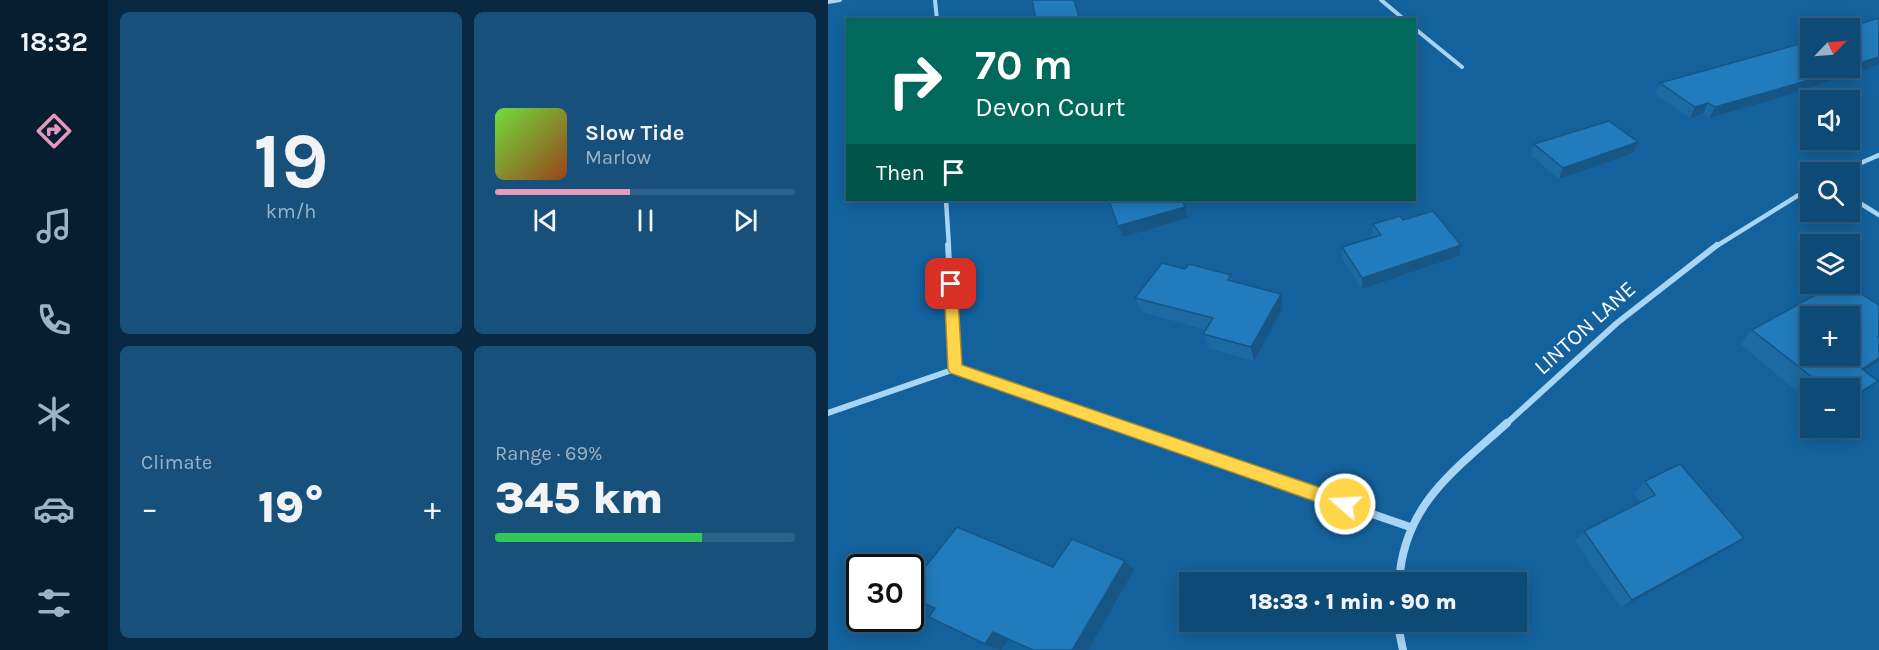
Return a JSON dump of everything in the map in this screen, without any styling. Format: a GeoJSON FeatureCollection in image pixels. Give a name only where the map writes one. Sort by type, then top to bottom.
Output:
{"type":"FeatureCollection","features":[{"type":"Feature","properties":{"kind":"street"},"geometry":{"type":"LineString","coordinates":[[828,2],[840,0]]}},
{"type":"Feature","properties":{"kind":"street"},"geometry":{"type":"LineString","coordinates":[[936,0],[937,18]]}},
{"type":"Feature","properties":{"kind":"street"},"geometry":{"type":"LineString","coordinates":[[1381,0],[1403,18]]}},
{"type":"Feature","properties":{"kind":"street"},"geometry":{"type":"LineString","coordinates":[[1416,30],[1462,67]]}},
{"type":"Feature","properties":{"kind":"street"},"geometry":{"type":"LineString","coordinates":[[1860,163],[1879,155]]}},
{"type":"Feature","properties":{"kind":"street","name":"LINTON LANE"},"geometry":{"type":"LineString","coordinates":[[1399,572],[1400,559],[1410,527],[1432,493],[1586,349],[1650,293],[1720,242],[1800,193]]}},
{"type":"Feature","properties":{"kind":"street"},"geometry":{"type":"LineString","coordinates":[[946,201],[955,369]]}},
{"type":"Feature","properties":{"kind":"street"},"geometry":{"type":"LineString","coordinates":[[1860,204],[1879,215]]}},
{"type":"Feature","properties":{"kind":"street"},"geometry":{"type":"LineString","coordinates":[[828,413],[955,369],[1410,527]]}},
{"type":"Feature","properties":{"kind":"street"},"geometry":{"type":"LineString","coordinates":[[1399,632],[1403,650]]}},
{"type":"Feature","properties":{"kind":"building"},"geometry":{"type":"Polygon","coordinates":[[[1032,0],[1074,0],[1079,18],[1036,18],[1032,0]]]}},
{"type":"Feature","properties":{"kind":"building"},"geometry":{"type":"Polygon","coordinates":[[[1879,18],[1879,57],[1860,63],[1860,24],[1879,18]]]}},
{"type":"Feature","properties":{"kind":"building"},"geometry":{"type":"Polygon","coordinates":[[[1800,44],[1800,78],[1814,78],[1715,107],[1708,103],[1695,107],[1660,83],[1800,44]]]}},
{"type":"Feature","properties":{"kind":"building"},"geometry":{"type":"Polygon","coordinates":[[[1609,121],[1638,142],[1563,168],[1534,144],[1609,121]]]}},
{"type":"Feature","properties":{"kind":"building"},"geometry":{"type":"Polygon","coordinates":[[[1109,201],[1182,201],[1185,207],[1118,226],[1109,201]]]}},
{"type":"Feature","properties":{"kind":"building"},"geometry":{"type":"Polygon","coordinates":[[[1433,211],[1461,245],[1362,278],[1342,247],[1381,235],[1373,224],[1400,216],[1403,220],[1433,211]]]}},
{"type":"Feature","properties":{"kind":"building"},"geometry":{"type":"Polygon","coordinates":[[[1162,263],[1185,269],[1189,264],[1231,275],[1228,280],[1281,294],[1251,347],[1203,334],[1213,318],[1135,298],[1162,263]]]}},
{"type":"Feature","properties":{"kind":"building"},"geometry":{"type":"Polygon","coordinates":[[[1860,293],[1879,305],[1879,358],[1862,369],[1878,381],[1860,393],[1860,378],[1813,378],[1752,330],[1817,294],[1860,293]]]}},
{"type":"Feature","properties":{"kind":"building"},"geometry":{"type":"Polygon","coordinates":[[[1680,464],[1744,538],[1632,600],[1584,531],[1655,495],[1645,481],[1680,464]]]}},
{"type":"Feature","properties":{"kind":"building"},"geometry":{"type":"Polygon","coordinates":[[[957,527],[1053,567],[1072,539],[1125,561],[1072,650],[1033,650],[993,632],[985,644],[929,617],[935,608],[924,603],[924,568],[957,527]]]}},
{"type":"Feature","properties":{"kind":"route"},"geometry":{"type":"LineString","coordinates":[[951,284],[955,369],[1345,504]]}}]}
